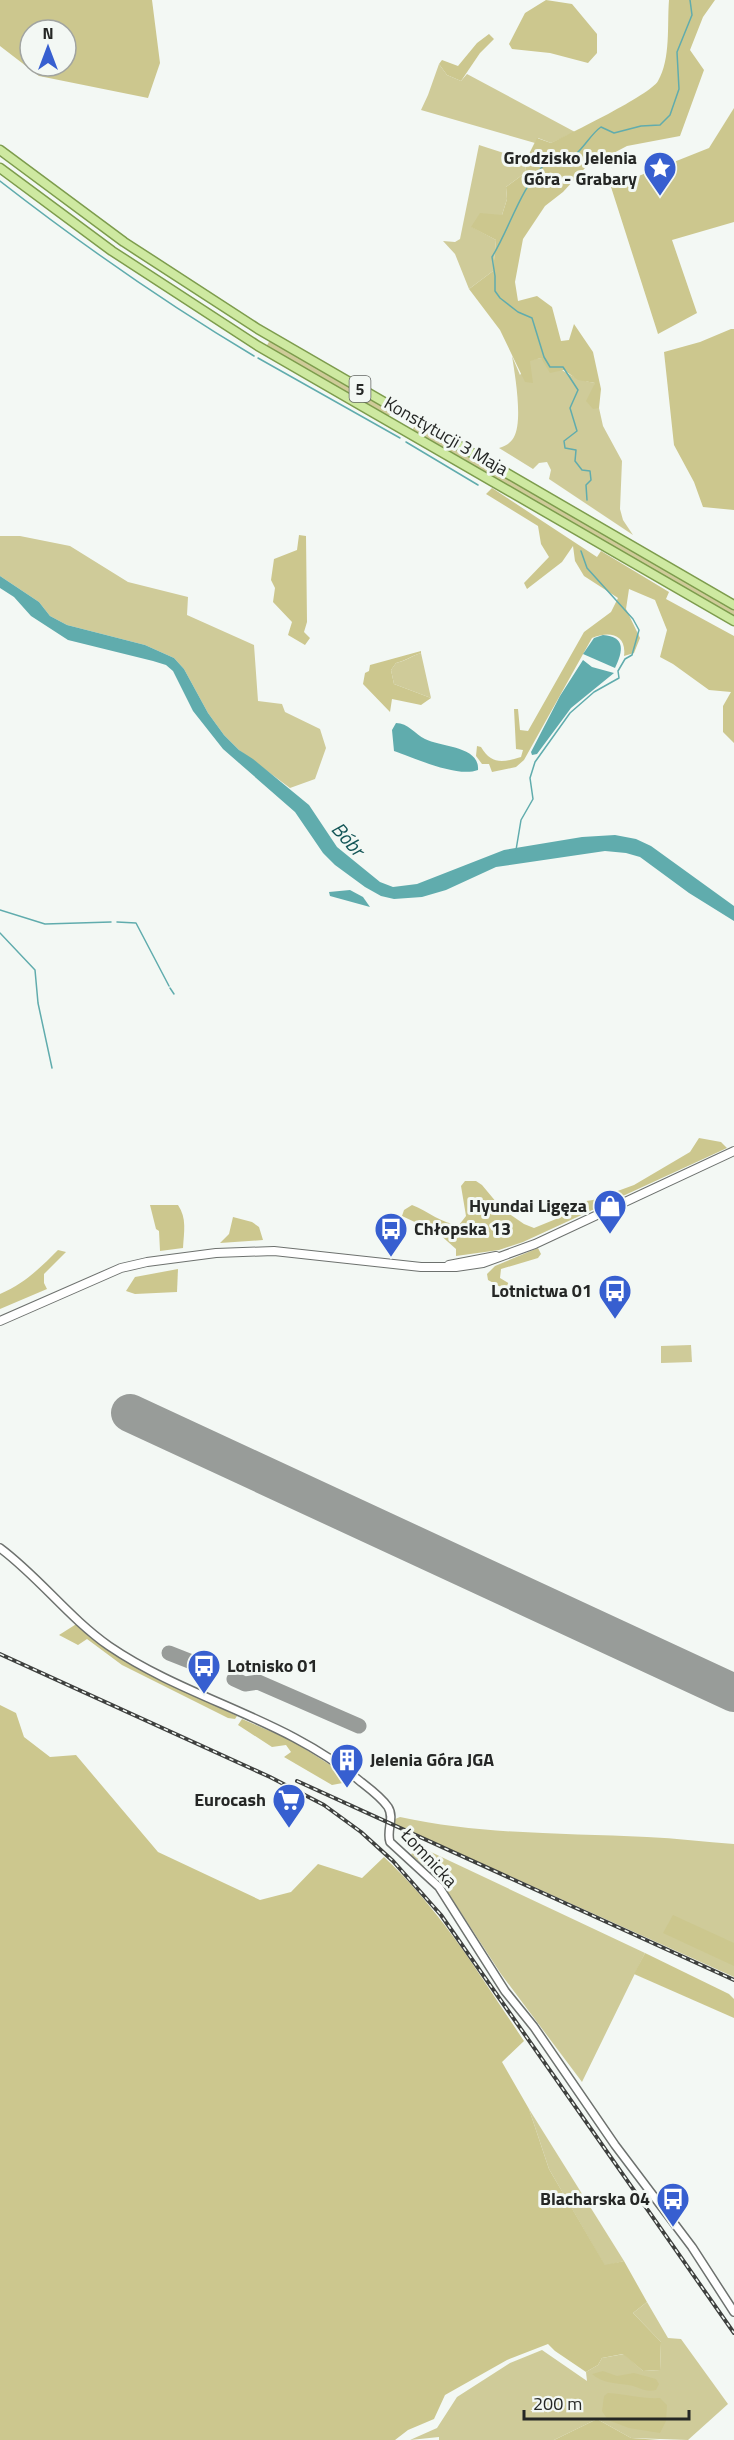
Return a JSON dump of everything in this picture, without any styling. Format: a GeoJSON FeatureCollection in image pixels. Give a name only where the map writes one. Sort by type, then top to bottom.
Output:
{"type":"FeatureCollection","features":[{"type":"Feature","properties":{"kind":"main road","name":"5"},"geometry":{"type":"LineString","coordinates":[[0,150],[124,242],[252,326],[734,605]]}},
{"type":"Feature","properties":{"kind":"main road","name":"Konstytucji 3 Maja"},"geometry":{"type":"LineString","coordinates":[[0,168],[112,250],[258,346],[734,621]]}},
{"type":"Feature","properties":{"kind":"main road"},"geometry":{"type":"LineString","coordinates":[[0,1321],[107,1273],[166,1259],[228,1252],[274,1251],[411,1266],[442,1267],[463,1261],[503,1256],[556,1234],[734,1151]]}},
{"type":"Feature","properties":{"kind":"street","name":"Łomnicka"},"geometry":{"type":"LineString","coordinates":[[0,1548],[108,1645],[176,1685],[306,1744],[347,1771],[385,1804],[391,1816],[388,1833],[390,1842],[428,1876],[444,1895],[496,1977],[567,2072],[641,2181],[692,2247],[734,2312]]}},
{"type":"Feature","properties":{"kind":"shaded area"},"geometry":{"type":"Polygon","coordinates":[[[0,0],[152,0],[160,63],[148,98],[49,78],[78,78],[78,18],[18,18],[18,60],[0,46],[0,0]]]}},
{"type":"Feature","properties":{"kind":"shaded area"},"geometry":{"type":"Polygon","coordinates":[[[546,0],[572,4],[597,34],[597,53],[588,63],[550,53],[512,49],[509,44],[525,13],[546,0]]]}},
{"type":"Feature","properties":{"kind":"shaded area"},"geometry":{"type":"Polygon","coordinates":[[[669,0],[715,0],[703,17],[690,50],[704,70],[680,136],[627,146],[585,168],[563,192],[545,206],[523,239],[515,282],[518,301],[537,296],[552,307],[561,341],[569,340],[574,324],[593,352],[601,389],[599,408],[593,409],[586,401],[595,383],[578,380],[564,370],[550,373],[541,358],[530,361],[533,383],[525,382],[500,330],[469,289],[493,271],[496,240],[471,227],[480,213],[502,215],[507,199],[506,187],[525,173],[526,160],[537,138],[551,143],[625,104],[658,81],[667,52],[669,0]]]}},
{"type":"Feature","properties":{"kind":"shaded area"},"geometry":{"type":"Polygon","coordinates":[[[489,34],[494,39],[480,53],[461,81],[447,75],[439,64],[442,60],[458,66],[477,43],[489,34]]]}},
{"type":"Feature","properties":{"kind":"shaded area"},"geometry":{"type":"Polygon","coordinates":[[[439,64],[447,75],[461,81],[467,74],[575,132],[551,143],[538,138],[535,143],[421,110],[439,64]]]}},
{"type":"Feature","properties":{"kind":"shaded area"},"geometry":{"type":"Polygon","coordinates":[[[734,108],[734,222],[672,240],[697,313],[658,334],[611,187],[709,148],[734,108]]]}},
{"type":"Feature","properties":{"kind":"shaded area"},"geometry":{"type":"Polygon","coordinates":[[[479,145],[526,160],[525,173],[506,187],[507,199],[502,215],[472,227],[496,240],[493,271],[469,289],[455,254],[443,241],[455,242],[460,239],[479,145]]]}},
{"type":"Feature","properties":{"kind":"shaded area"},"geometry":{"type":"Polygon","coordinates":[[[734,329],[734,510],[703,507],[694,482],[674,445],[664,352],[700,342],[734,329]]]}},
{"type":"Feature","properties":{"kind":"shaded area"},"geometry":{"type":"Polygon","coordinates":[[[270,340],[392,411],[388,417],[266,347],[270,340]]]}},
{"type":"Feature","properties":{"kind":"shaded area"},"geometry":{"type":"Polygon","coordinates":[[[512,356],[520,375],[530,360],[541,358],[574,376],[595,383],[593,408],[599,408],[603,426],[622,461],[620,509],[623,520],[633,535],[549,479],[551,470],[547,462],[539,463],[533,469],[499,448],[511,441],[517,430],[518,398],[512,356]]]}},
{"type":"Feature","properties":{"kind":"shaded area"},"geometry":{"type":"Polygon","coordinates":[[[415,425],[734,609],[734,618],[412,431],[415,425]]]}},
{"type":"Feature","properties":{"kind":"shaded area"},"geometry":{"type":"Polygon","coordinates":[[[492,488],[597,557],[601,551],[669,592],[666,599],[734,636],[734,743],[723,732],[723,706],[731,692],[709,690],[660,657],[667,630],[655,600],[629,589],[626,609],[640,638],[634,653],[624,656],[623,642],[615,636],[604,635],[592,638],[524,760],[516,767],[492,772],[489,764],[482,764],[476,756],[477,746],[481,747],[489,757],[498,761],[521,757],[523,750],[516,749],[514,709],[518,709],[520,730],[528,731],[584,632],[611,612],[618,598],[584,576],[575,561],[573,546],[562,562],[527,589],[524,583],[549,557],[541,544],[538,526],[486,494],[492,488]]]}},
{"type":"Feature","properties":{"kind":"shaded area"},"geometry":{"type":"Polygon","coordinates":[[[299,535],[306,536],[307,622],[304,632],[310,638],[305,645],[288,635],[292,622],[273,602],[275,588],[271,580],[274,559],[297,550],[299,535]]]}},
{"type":"Feature","properties":{"kind":"shaded area"},"geometry":{"type":"Polygon","coordinates":[[[0,536],[20,536],[70,546],[128,582],[188,597],[187,615],[254,645],[258,701],[282,704],[285,712],[320,729],[326,748],[315,779],[290,788],[239,750],[224,735],[208,713],[184,669],[174,658],[145,645],[67,625],[50,616],[39,602],[0,576],[0,536]]]}},
{"type":"Feature","properties":{"kind":"shaded area"},"geometry":{"type":"Polygon","coordinates":[[[421,651],[421,653],[396,663],[391,670],[394,684],[431,698],[421,705],[392,699],[390,712],[363,684],[365,673],[369,671],[370,665],[421,651]]]}},
{"type":"Feature","properties":{"kind":"shaded area"},"geometry":{"type":"Polygon","coordinates":[[[421,653],[431,698],[394,684],[391,670],[396,663],[421,653]]]}},
{"type":"Feature","properties":{"kind":"shaded area"},"geometry":{"type":"Polygon","coordinates":[[[699,1138],[721,1142],[727,1148],[523,1242],[499,1250],[456,1256],[456,1249],[438,1233],[402,1216],[404,1210],[412,1205],[441,1220],[459,1225],[466,1216],[461,1186],[465,1181],[476,1181],[502,1209],[534,1228],[556,1219],[573,1203],[593,1200],[634,1185],[690,1152],[699,1138]]]}},
{"type":"Feature","properties":{"kind":"shaded area"},"geometry":{"type":"Polygon","coordinates":[[[150,1205],[178,1205],[184,1220],[183,1248],[160,1251],[159,1231],[156,1229],[150,1205]]]}},
{"type":"Feature","properties":{"kind":"shaded area"},"geometry":{"type":"Polygon","coordinates":[[[233,1217],[252,1222],[259,1227],[263,1240],[220,1243],[229,1234],[233,1217]]]}},
{"type":"Feature","properties":{"kind":"shaded area"},"geometry":{"type":"Polygon","coordinates":[[[538,1248],[541,1254],[538,1258],[501,1269],[500,1278],[533,1292],[532,1300],[488,1280],[487,1274],[495,1266],[538,1248]]]}},
{"type":"Feature","properties":{"kind":"shaded area"},"geometry":{"type":"Polygon","coordinates":[[[58,1250],[66,1252],[44,1274],[47,1289],[0,1309],[0,1294],[24,1280],[58,1250]]]}},
{"type":"Feature","properties":{"kind":"shaded area"},"geometry":{"type":"Polygon","coordinates":[[[178,1269],[177,1292],[135,1294],[126,1291],[135,1277],[178,1269]]]}},
{"type":"Feature","properties":{"kind":"shaded area"},"geometry":{"type":"Polygon","coordinates":[[[691,1345],[692,1362],[661,1363],[661,1346],[691,1345]]]}},
{"type":"Feature","properties":{"kind":"shaded area"},"geometry":{"type":"Polygon","coordinates":[[[78,1623],[109,1650],[150,1675],[237,1716],[235,1719],[228,1718],[122,1665],[87,1639],[78,1645],[59,1635],[78,1623]]]}},
{"type":"Feature","properties":{"kind":"shaded area"},"geometry":{"type":"Polygon","coordinates":[[[0,1705],[16,1713],[24,1737],[50,1757],[76,1755],[158,1852],[260,1900],[291,1892],[318,1864],[362,1878],[384,1857],[405,1877],[459,1945],[524,2041],[502,2062],[529,2109],[549,2169],[605,2265],[624,2261],[647,2302],[633,2313],[661,2342],[660,2370],[643,2371],[623,2354],[602,2358],[598,2365],[586,2372],[548,2344],[507,2360],[445,2395],[434,2419],[408,2430],[395,2440],[0,2440],[0,1705]]]}},
{"type":"Feature","properties":{"kind":"shaded area"},"geometry":{"type":"Polygon","coordinates":[[[242,1719],[291,1740],[349,1777],[348,1782],[332,1785],[284,1757],[291,1752],[286,1745],[272,1747],[238,1725],[242,1719]]]}},
{"type":"Feature","properties":{"kind":"shaded area"},"geometry":{"type":"Polygon","coordinates":[[[400,1817],[492,1830],[734,1844],[734,1977],[394,1824],[395,1819],[400,1817]]]}},
{"type":"Feature","properties":{"kind":"shaded area"},"geometry":{"type":"Polygon","coordinates":[[[416,1845],[645,1953],[582,2082],[501,1974],[437,1876],[411,1855],[416,1845]]]}},
{"type":"Feature","properties":{"kind":"shaded area"},"geometry":{"type":"Polygon","coordinates":[[[673,1915],[734,1943],[734,1966],[663,1933],[673,1915]]]}},
{"type":"Feature","properties":{"kind":"shaded area"},"geometry":{"type":"Polygon","coordinates":[[[645,1953],[729,1994],[734,1999],[734,2018],[634,1974],[645,1953]]]}},
{"type":"Feature","properties":{"kind":"shaded area"},"geometry":{"type":"Polygon","coordinates":[[[529,2109],[624,2261],[605,2266],[549,2169],[529,2109]]]}},
{"type":"Feature","properties":{"kind":"shaded area"},"geometry":{"type":"Polygon","coordinates":[[[647,2302],[668,2338],[681,2339],[728,2404],[688,2440],[631,2438],[597,2419],[554,2440],[439,2440],[439,2437],[410,2440],[437,2428],[457,2397],[510,2363],[542,2350],[587,2381],[586,2372],[598,2365],[602,2358],[624,2354],[643,2371],[660,2370],[661,2342],[633,2313],[647,2302]]]}},
{"type":"Feature","properties":{"kind":"shaded area"},"geometry":{"type":"Polygon","coordinates":[[[603,2371],[617,2376],[634,2373],[656,2379],[659,2384],[656,2390],[648,2391],[604,2381],[592,2374],[603,2371]]]}},
{"type":"Feature","properties":{"kind":"shaded area"},"geometry":{"type":"Polygon","coordinates":[[[608,2393],[660,2398],[667,2405],[666,2421],[660,2433],[629,2428],[608,2420],[602,2411],[604,2396],[608,2393]]]}},
{"type":"Feature","properties":{"kind":"shaded area"},"geometry":{"type":"Polygon","coordinates":[[[597,2419],[631,2438],[660,2440],[554,2440],[597,2419]]]}},
{"type":"Feature","properties":{"kind":"water"},"geometry":{"type":"Polygon","coordinates":[[[0,576],[39,602],[50,616],[67,625],[145,645],[174,658],[184,669],[208,713],[224,735],[239,750],[309,805],[337,847],[380,882],[393,887],[417,884],[504,850],[582,837],[615,835],[636,839],[651,846],[734,906],[734,921],[689,893],[640,857],[605,851],[496,867],[446,890],[422,897],[394,899],[381,896],[335,865],[323,853],[295,812],[223,749],[193,711],[173,671],[166,665],[68,640],[31,616],[14,597],[0,588],[0,576]]]}},
{"type":"Feature","properties":{"kind":"water"},"geometry":{"type":"Polygon","coordinates":[[[603,635],[616,639],[621,646],[615,668],[583,654],[594,638],[603,635]]]}},
{"type":"Feature","properties":{"kind":"water"},"geometry":{"type":"Polygon","coordinates":[[[583,660],[592,667],[614,673],[571,708],[537,754],[532,755],[531,752],[560,696],[583,660]]]}},
{"type":"Feature","properties":{"kind":"water"},"geometry":{"type":"Polygon","coordinates":[[[396,723],[408,727],[432,742],[473,756],[478,770],[469,772],[448,769],[394,751],[392,730],[396,723]]]}},
{"type":"Feature","properties":{"kind":"water"},"geometry":{"type":"Polygon","coordinates":[[[350,890],[363,897],[370,907],[330,896],[329,892],[350,890]]]}},
{"type":"Feature","properties":{"kind":"waterway"},"geometry":{"type":"LineString","coordinates":[[587,500],[586,485],[591,480],[590,471],[582,470],[575,461],[576,450],[565,448],[564,441],[577,431],[570,408],[578,390],[563,367],[550,367],[544,357],[532,318],[518,312],[495,291],[492,257],[522,196],[546,163],[553,159],[568,158],[576,154],[601,127],[614,133],[641,126],[660,125],[670,115],[679,89],[677,52],[692,15],[690,0]]}},
{"type":"Feature","properties":{"kind":"waterway"},"geometry":{"type":"LineString","coordinates":[[0,181],[124,272],[254,356]]}},
{"type":"Feature","properties":{"kind":"waterway"},"geometry":{"type":"LineString","coordinates":[[258,358],[400,438]]}},
{"type":"Feature","properties":{"kind":"waterway"},"geometry":{"type":"LineString","coordinates":[[406,442],[478,485]]}},
{"type":"Feature","properties":{"kind":"waterway"},"geometry":{"type":"LineString","coordinates":[[516,850],[521,820],[533,799],[530,778],[535,762],[570,713],[594,692],[619,678],[618,671],[625,659],[632,655],[639,630],[633,619],[587,568],[581,551]]}},
{"type":"Feature","properties":{"kind":"waterway"},"geometry":{"type":"LineString","coordinates":[[0,910],[45,924],[111,922]]}},
{"type":"Feature","properties":{"kind":"waterway"},"geometry":{"type":"LineString","coordinates":[[117,922],[136,923],[169,986]]}},
{"type":"Feature","properties":{"kind":"waterway"},"geometry":{"type":"LineString","coordinates":[[0,933],[35,970],[38,1003],[52,1068]]}},
{"type":"Feature","properties":{"kind":"waterway"},"geometry":{"type":"LineString","coordinates":[[170,988],[174,994]]}},
{"type":"Feature","properties":{"kind":"taxiway"},"geometry":{"type":"LineString","coordinates":[[169,1653],[202,1666]]}},
{"type":"Feature","properties":{"kind":"taxiway"},"geometry":{"type":"LineString","coordinates":[[234,1679],[245,1684],[258,1682],[359,1726]]}},
{"type":"Feature","properties":{"kind":"runway"},"geometry":{"type":"LineString","coordinates":[[130,1413],[734,1693]]}},
{"type":"Feature","properties":{"kind":"railway"},"geometry":{"type":"LineString","coordinates":[[0,1654],[270,1777],[324,1805],[361,1832],[393,1861],[441,1915],[734,2333]]}},
{"type":"Feature","properties":{"kind":"railway"},"geometry":{"type":"LineString","coordinates":[[297,1781],[734,1980]]}},
{"type":"Feature","properties":{"kind":"place","name":"Grodzisko Jelenia Góra - Grabary"},"geometry":{"type":"Point","coordinates":[660,197]}},
{"type":"Feature","properties":{"kind":"place","name":"Hyundai Ligęza"},"geometry":{"type":"Point","coordinates":[610,1235]}},
{"type":"Feature","properties":{"kind":"place","name":"Chłopska 13"},"geometry":{"type":"Point","coordinates":[391,1258]}},
{"type":"Feature","properties":{"kind":"place","name":"Lotnictwa 01"},"geometry":{"type":"Point","coordinates":[615,1320]}},
{"type":"Feature","properties":{"kind":"place","name":"Lotnisko 01"},"geometry":{"type":"Point","coordinates":[204,1695]}},
{"type":"Feature","properties":{"kind":"place","name":"Jelenia Góra JGA"},"geometry":{"type":"Point","coordinates":[347,1789]}},
{"type":"Feature","properties":{"kind":"place","name":"Eurocash"},"geometry":{"type":"Point","coordinates":[289,1829]}},
{"type":"Feature","properties":{"kind":"place","name":"Blacharska 04"},"geometry":{"type":"Point","coordinates":[673,2228]}},
{"type":"Feature","properties":{"kind":"water label","name":"Bóbr"},"geometry":{"type":"Point","coordinates":[348,839]}}]}
